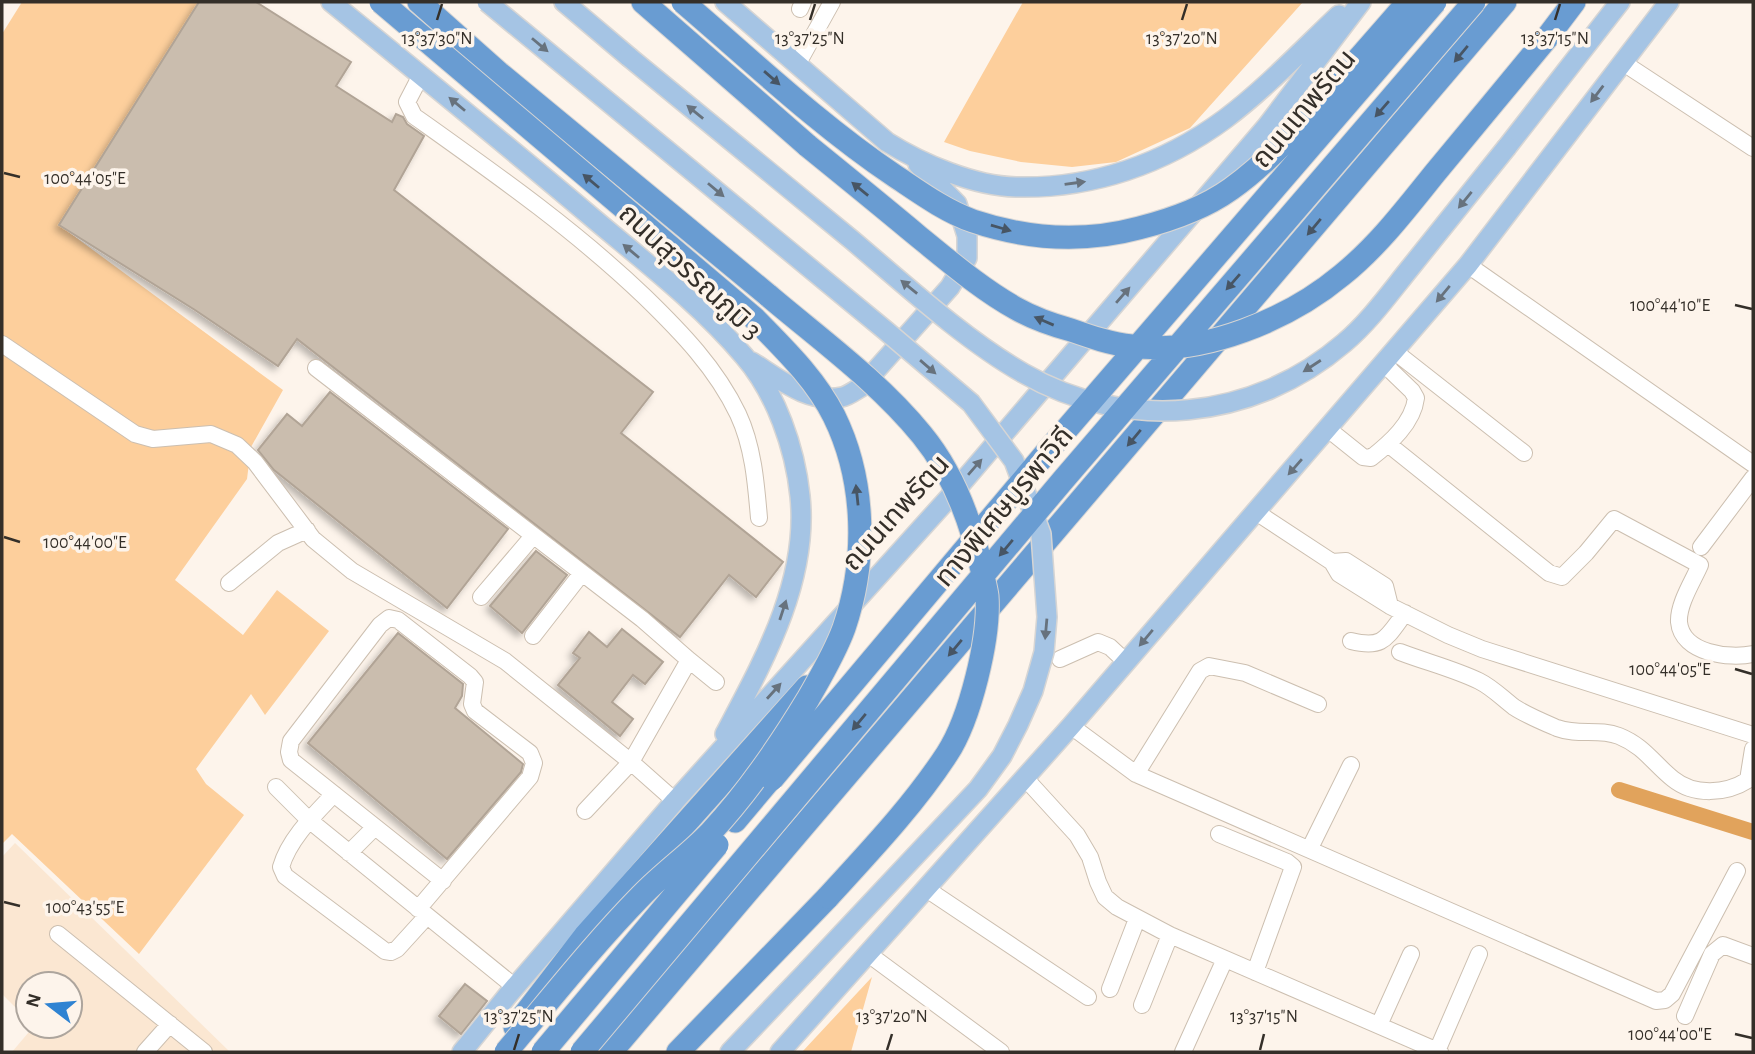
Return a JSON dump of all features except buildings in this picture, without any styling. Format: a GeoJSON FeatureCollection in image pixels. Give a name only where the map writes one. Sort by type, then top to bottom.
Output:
{"type":"FeatureCollection","features":[{"type":"Feature","properties":{"kind":"highway"},"geometry":{"type":"LineString","coordinates":[[380,2],[754,318],[800,365],[833,414],[846,443],[858,507],[858,559],[844,628],[833,654],[780,745],[747,792],[699,844],[635,902],[506,1052]]}},
{"type":"Feature","properties":{"kind":"highway"},"geometry":{"type":"LineString","coordinates":[[419,2],[499,73],[894,403],[944,466],[967,513],[978,552],[987,596],[983,650],[968,707],[949,752],[895,824],[678,1052]]}},
{"type":"Feature","properties":{"kind":"highway"},"geometry":{"type":"LineString","coordinates":[[643,2],[808,146],[973,281],[1018,310],[1056,326],[1132,346],[1165,348],[1199,344],[1234,334],[1312,297],[1343,274],[1376,243],[1409,205],[1574,2]]}},
{"type":"Feature","properties":{"kind":"highway"},"geometry":{"type":"LineString","coordinates":[[683,2],[834,131],[920,193],[971,220],[1012,232],[1056,238],[1095,236],[1163,222],[1205,205],[1230,190],[1258,168],[1286,140],[1408,2]]}},
{"type":"Feature","properties":{"kind":"highway","name":"ถนนเทพรัตน"},"geometry":{"type":"LineString","coordinates":[[538,1052],[1434,2]]}},
{"type":"Feature","properties":{"kind":"highway","name":"ทางพิเศษบูรพาวิถี"},"geometry":{"type":"LineString","coordinates":[[543,1052],[1037,464],[1434,2]]}},
{"type":"Feature","properties":{"kind":"highway","name":"ทางพิเศษบูรพาวิถี"},"geometry":{"type":"LineString","coordinates":[[582,1052],[1064,479],[1474,2]]}},
{"type":"Feature","properties":{"kind":"highway"},"geometry":{"type":"LineString","coordinates":[[611,1052],[1505,2]]}},
{"type":"Feature","properties":{"kind":"highway"},"geometry":{"type":"LineString","coordinates":[[496,1052],[584,936],[764,737],[833,654]]}},
{"type":"Feature","properties":{"kind":"main road","name":"ถนนสุวรรณภูมิ 3"},"geometry":{"type":"LineString","coordinates":[[331,2],[687,298],[745,357],[771,399],[788,440],[801,499],[800,540],[792,581],[760,669],[711,760]]}},
{"type":"Feature","properties":{"kind":"main road"},"geometry":{"type":"LineString","coordinates":[[487,2],[971,403],[1014,461],[1041,534],[1047,617],[1044,652],[1033,691],[1002,756],[978,789],[730,1052]]}},
{"type":"Feature","properties":{"kind":"main road"},"geometry":{"type":"LineString","coordinates":[[564,2],[914,291],[1023,373],[1063,392],[1118,409],[1175,413],[1217,407],[1265,393],[1309,369],[1345,343],[1374,313],[1620,2]]}},
{"type":"Feature","properties":{"kind":"main road"},"geometry":{"type":"LineString","coordinates":[[725,2],[887,142],[913,158],[951,172],[988,183],[1015,187],[1077,184],[1131,171],[1177,150],[1224,119],[1265,86],[1353,2]]}},
{"type":"Feature","properties":{"kind":"main road","name":"ถนนเทพรัตน"},"geometry":{"type":"LineString","coordinates":[[462,1052],[711,760],[954,492],[1267,126],[1361,2]]}},
{"type":"Feature","properties":{"kind":"main road"},"geometry":{"type":"LineString","coordinates":[[780,1052],[1071,726],[1468,265],[1669,2]]}},
{"type":"Feature","properties":{"kind":"main road"},"geometry":{"type":"LineString","coordinates":[[745,357],[790,387],[811,396],[842,397],[862,387],[950,286],[967,258],[964,220],[957,204],[913,158]]}},
{"type":"Feature","properties":{"kind":"street"},"geometry":{"type":"LineString","coordinates":[[797,65],[832,2]]}},
{"type":"Feature","properties":{"kind":"street"},"geometry":{"type":"LineString","coordinates":[[1622,62],[1753,148]]}},
{"type":"Feature","properties":{"kind":"street"},"geometry":{"type":"LineString","coordinates":[[421,75],[407,102],[414,116],[584,240],[696,351],[728,395],[739,417],[755,473],[759,518]]}},
{"type":"Feature","properties":{"kind":"street"},"geometry":{"type":"LineString","coordinates":[[1468,265],[1753,464]]}},
{"type":"Feature","properties":{"kind":"street"},"geometry":{"type":"LineString","coordinates":[[2,344],[135,434],[153,439],[211,434],[237,445],[255,462],[313,540],[352,571],[505,661],[631,762],[675,801]]}},
{"type":"Feature","properties":{"kind":"street"},"geometry":{"type":"LineString","coordinates":[[1328,429],[1363,457],[1371,458],[1388,444],[1410,418],[1416,398],[1389,357]]}},
{"type":"Feature","properties":{"kind":"street"},"geometry":{"type":"LineString","coordinates":[[1389,357],[1524,453]]}},
{"type":"Feature","properties":{"kind":"street"},"geometry":{"type":"LineString","coordinates":[[316,368],[642,619],[716,682]]}},
{"type":"Feature","properties":{"kind":"street"},"geometry":{"type":"LineString","coordinates":[[1388,444],[1549,573],[1562,577],[1614,519],[1700,565],[1681,610],[1679,624],[1685,638],[1713,654],[1737,657],[1753,654]]}},
{"type":"Feature","properties":{"kind":"street"},"geometry":{"type":"LineString","coordinates":[[1701,547],[1753,478]]}},
{"type":"Feature","properties":{"kind":"street"},"geometry":{"type":"LineString","coordinates":[[1256,513],[1332,562],[1339,574],[1390,606],[1482,649],[1753,735]]}},
{"type":"Feature","properties":{"kind":"street"},"geometry":{"type":"LineString","coordinates":[[229,583],[278,543],[307,530]]}},
{"type":"Feature","properties":{"kind":"street"},"geometry":{"type":"LineString","coordinates":[[481,597],[533,536]]}},
{"type":"Feature","properties":{"kind":"street"},"geometry":{"type":"LineString","coordinates":[[533,636],[582,573]]}},
{"type":"Feature","properties":{"kind":"street"},"geometry":{"type":"LineString","coordinates":[[1351,641],[1368,645],[1385,640],[1405,613]]}},
{"type":"Feature","properties":{"kind":"street"},"geometry":{"type":"LineString","coordinates":[[334,794],[309,820],[284,856],[281,867],[285,876],[385,951],[391,952],[397,949],[443,881],[530,777],[534,763],[530,753],[475,711],[472,704],[475,682],[470,676],[398,620],[389,618],[380,625],[290,741],[290,760],[334,794],[443,881]]}},
{"type":"Feature","properties":{"kind":"street"},"geometry":{"type":"LineString","coordinates":[[1060,659],[1098,642],[1110,647],[1126,662]]}},
{"type":"Feature","properties":{"kind":"street"},"geometry":{"type":"LineString","coordinates":[[1399,652],[1479,681],[1515,708],[1559,729],[1581,734],[1603,732],[1630,741],[1671,778],[1690,788],[1703,791],[1730,790],[1751,781],[1753,749]]}},
{"type":"Feature","properties":{"kind":"street"},"geometry":{"type":"LineString","coordinates":[[585,811],[631,762],[689,660]]}},
{"type":"Feature","properties":{"kind":"street"},"geometry":{"type":"LineString","coordinates":[[1136,774],[1200,671],[1209,666],[1245,673],[1318,704]]}},
{"type":"Feature","properties":{"kind":"street"},"geometry":{"type":"LineString","coordinates":[[1071,726],[1136,774],[1656,1001],[1665,1000],[1672,995],[1737,871]]}},
{"type":"Feature","properties":{"kind":"street"},"geometry":{"type":"LineString","coordinates":[[1310,848],[1351,765]]}},
{"type":"Feature","properties":{"kind":"street"},"geometry":{"type":"LineString","coordinates":[[1025,778],[1077,835],[1090,857],[1105,897],[1137,919],[1170,936],[1438,1052],[1479,954]]}},
{"type":"Feature","properties":{"kind":"street"},"geometry":{"type":"LineString","coordinates":[[276,787],[309,820],[515,987]]}},
{"type":"Feature","properties":{"kind":"street"},"geometry":{"type":"LineString","coordinates":[[349,853],[375,827]]}},
{"type":"Feature","properties":{"kind":"street"},"geometry":{"type":"LineString","coordinates":[[1219,834],[1287,862],[1293,867],[1255,972]]}},
{"type":"Feature","properties":{"kind":"street"},"geometry":{"type":"LineString","coordinates":[[925,888],[1088,997]]}},
{"type":"Feature","properties":{"kind":"street"},"geometry":{"type":"LineString","coordinates":[[1110,989],[1137,919]]}},
{"type":"Feature","properties":{"kind":"street"},"geometry":{"type":"LineString","coordinates":[[58,934],[204,1052]]}},
{"type":"Feature","properties":{"kind":"street"},"geometry":{"type":"LineString","coordinates":[[1142,1005],[1170,936]]}},
{"type":"Feature","properties":{"kind":"street"},"geometry":{"type":"LineString","coordinates":[[1685,1016],[1712,954],[1723,946],[1753,956]]}},
{"type":"Feature","properties":{"kind":"street"},"geometry":{"type":"LineString","coordinates":[[867,953],[1001,1052]]}},
{"type":"Feature","properties":{"kind":"street"},"geometry":{"type":"LineString","coordinates":[[1379,1025],[1411,954]]}},
{"type":"Feature","properties":{"kind":"street"},"geometry":{"type":"LineString","coordinates":[[1183,1052],[1225,959]]}},
{"type":"Feature","properties":{"kind":"street"},"geometry":{"type":"LineString","coordinates":[[145,1052],[170,1024]]}},
{"type":"Feature","properties":{"kind":"shaded area"},"geometry":{"type":"Polygon","coordinates":[[[22,2],[199,2],[59,225],[283,390],[251,447],[247,479],[175,580],[243,635],[277,590],[329,631],[265,715],[251,694],[196,769],[206,784],[244,815],[139,954],[12,834],[2,844],[2,34],[22,2]]]}},
{"type":"Feature","properties":{"kind":"shaded area"},"geometry":{"type":"Polygon","coordinates":[[[1023,2],[1303,2],[1190,128],[1116,162],[1072,167],[1021,162],[970,151],[944,142],[1023,2]]]}},
{"type":"Feature","properties":{"kind":"shaded area"},"geometry":{"type":"Polygon","coordinates":[[[15,843],[230,1052],[12,1052],[22,1040],[84,1040],[84,970],[14,970],[14,1006],[2,994],[2,857],[15,843]]]}},
{"type":"Feature","properties":{"kind":"shaded area"},"geometry":{"type":"Polygon","coordinates":[[[872,977],[851,1052],[802,1052],[872,977]]]}},
{"type":"Feature","properties":{"kind":"waterway"},"geometry":{"type":"LineString","coordinates":[[1619,790],[1753,832]]}}]}
